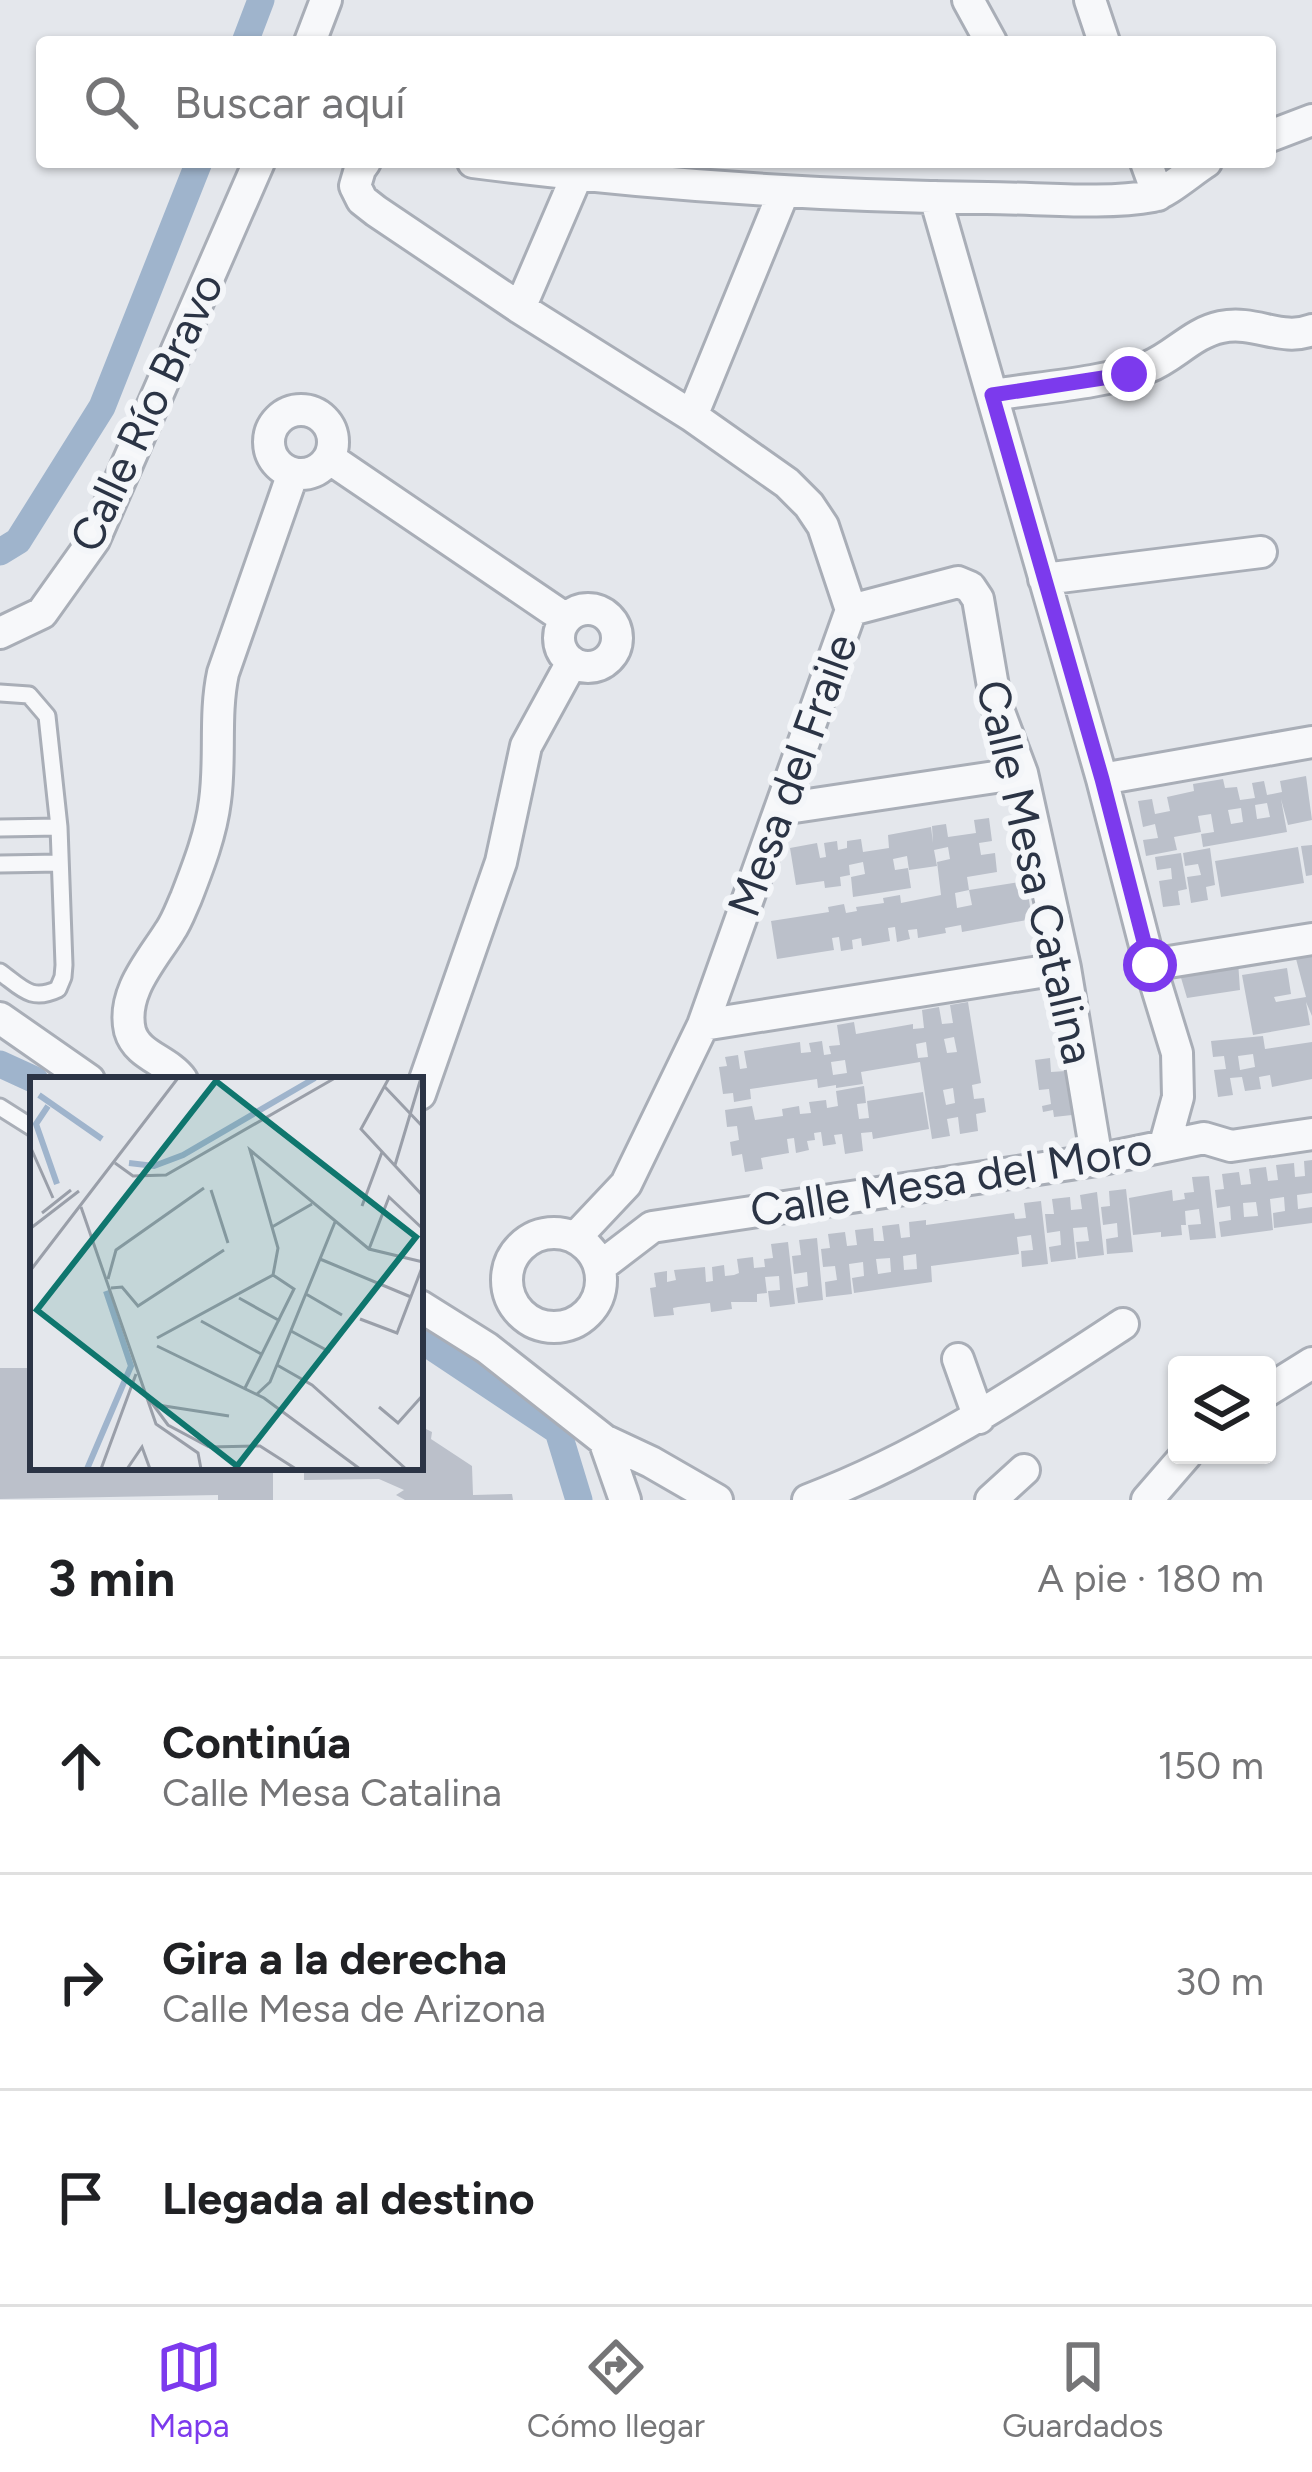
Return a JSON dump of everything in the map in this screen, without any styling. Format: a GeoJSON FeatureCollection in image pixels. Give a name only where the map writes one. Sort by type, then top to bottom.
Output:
{"type":"FeatureCollection","features":[{"type":"Feature","properties":{"kind":"street"},"geometry":{"type":"LineString","coordinates":[[312,36],[326,0]]}},
{"type":"Feature","properties":{"kind":"street"},"geometry":{"type":"LineString","coordinates":[[968,0],[988,36]]}},
{"type":"Feature","properties":{"kind":"street"},"geometry":{"type":"LineString","coordinates":[[1090,0],[1102,36]]}},
{"type":"Feature","properties":{"kind":"street"},"geometry":{"type":"LineString","coordinates":[[1276,134],[1312,120]]}},
{"type":"Feature","properties":{"kind":"street","name":"Calle Río Bravo"},"geometry":{"type":"LineString","coordinates":[[0,633],[42,613],[94,540],[256,168]]}},
{"type":"Feature","properties":{"kind":"street","name":"Mesa del Fraile"},"geometry":{"type":"LineString","coordinates":[[361,168],[355,186],[362,200],[787,483],[823,526],[851,610],[703,1025],[626,1184],[577,1236]]}},
{"type":"Feature","properties":{"kind":"street"},"geometry":{"type":"LineString","coordinates":[[530,168],[784,191],[1108,199],[1158,196],[1196,168]]}},
{"type":"Feature","properties":{"kind":"street"},"geometry":{"type":"LineString","coordinates":[[1148,168],[1158,196]]}},
{"type":"Feature","properties":{"kind":"street"},"geometry":{"type":"LineString","coordinates":[[520,308],[578,173]]}},
{"type":"Feature","properties":{"kind":"street"},"geometry":{"type":"LineString","coordinates":[[692,416],[784,191]]}},
{"type":"Feature","properties":{"kind":"street","name":"Calle Mesa Catalina"},"geometry":{"type":"LineString","coordinates":[[935,197],[1177,1053],[1178,1097],[1166,1144]]}},
{"type":"Feature","properties":{"kind":"street"},"geometry":{"type":"LineString","coordinates":[[992,395],[1129,374],[1162,362],[1189,341],[1220,327],[1258,326],[1289,335],[1312,330]]}},
{"type":"Feature","properties":{"kind":"street"},"geometry":{"type":"LineString","coordinates":[[307,410],[328,423],[333,446],[320,469],[293,473],[273,459],[270,435],[284,415],[307,410]]}},
{"type":"Feature","properties":{"kind":"street"},"geometry":{"type":"LineString","coordinates":[[329,458],[566,619]]}},
{"type":"Feature","properties":{"kind":"street"},"geometry":{"type":"LineString","coordinates":[[180,1077],[137,1046],[130,1030],[130,1006],[140,977],[174,926],[199,867],[215,802],[223,673],[293,473]]}},
{"type":"Feature","properties":{"kind":"street"},"geometry":{"type":"LineString","coordinates":[[1044,579],[1262,552]]}},
{"type":"Feature","properties":{"kind":"street","name":"Calle Mesa Catalina"},"geometry":{"type":"LineString","coordinates":[[851,610],[958,582],[970,587],[978,599],[996,704],[1022,773],[1065,968],[1097,1160]]}},
{"type":"Feature","properties":{"kind":"street"},"geometry":{"type":"LineString","coordinates":[[584,609],[604,612],[616,629],[616,649],[610,658],[592,667],[572,662],[560,646],[566,619],[584,609]]}},
{"type":"Feature","properties":{"kind":"street"},"geometry":{"type":"LineString","coordinates":[[423,1085],[501,862],[526,746],[572,662]]}},
{"type":"Feature","properties":{"kind":"street"},"geometry":{"type":"LineString","coordinates":[[1102,779],[1312,742]]}},
{"type":"Feature","properties":{"kind":"street"},"geometry":{"type":"LineString","coordinates":[[781,809],[1022,773]]}},
{"type":"Feature","properties":{"kind":"street"},"geometry":{"type":"LineString","coordinates":[[1150,965],[1312,939]]}},
{"type":"Feature","properties":{"kind":"street"},"geometry":{"type":"LineString","coordinates":[[703,1025],[1065,968]]}},
{"type":"Feature","properties":{"kind":"street"},"geometry":{"type":"LineString","coordinates":[[0,1018],[85,1077]]}},
{"type":"Feature","properties":{"kind":"street","name":"Calle Mesa del Moro"},"geometry":{"type":"LineString","coordinates":[[601,1266],[652,1227],[1097,1160],[1204,1138],[1231,1146],[1312,1134]]}},
{"type":"Feature","properties":{"kind":"street"},"geometry":{"type":"LineString","coordinates":[[626,1184],[652,1227]]}},
{"type":"Feature","properties":{"kind":"street"},"geometry":{"type":"LineString","coordinates":[[556,1231],[577,1236],[601,1266],[603,1289],[590,1313],[567,1327],[540,1326],[517,1311],[508,1291],[507,1269],[517,1249],[534,1235],[556,1231]]}},
{"type":"Feature","properties":{"kind":"street"},"geometry":{"type":"LineString","coordinates":[[423,1308],[487,1348],[604,1439],[717,1500]]}},
{"type":"Feature","properties":{"kind":"street"},"geometry":{"type":"LineString","coordinates":[[487,1348],[517,1311]]}},
{"type":"Feature","properties":{"kind":"street"},"geometry":{"type":"LineString","coordinates":[[808,1500],[857,1481],[980,1418],[1123,1324]]}},
{"type":"Feature","properties":{"kind":"street"},"geometry":{"type":"LineString","coordinates":[[958,1358],[980,1418]]}},
{"type":"Feature","properties":{"kind":"street"},"geometry":{"type":"LineString","coordinates":[[1276,1385],[1312,1363]]}},
{"type":"Feature","properties":{"kind":"street"},"geometry":{"type":"LineString","coordinates":[[604,1439],[625,1500]]}},
{"type":"Feature","properties":{"kind":"street"},"geometry":{"type":"LineString","coordinates":[[1147,1500],[1178,1464]]}},
{"type":"Feature","properties":{"kind":"street"},"geometry":{"type":"LineString","coordinates":[[991,1500],[1024,1470]]}},
{"type":"Feature","properties":{"kind":"lane"},"geometry":{"type":"LineString","coordinates":[[0,693],[29,695],[47,716],[59,827],[64,977],[58,989],[31,994],[0,972]]}},
{"type":"Feature","properties":{"kind":"lane"},"geometry":{"type":"LineString","coordinates":[[0,828],[59,827]]}},
{"type":"Feature","properties":{"kind":"lane"},"geometry":{"type":"LineString","coordinates":[[0,864],[60,863]]}},
{"type":"Feature","properties":{"kind":"lane"},"geometry":{"type":"LineString","coordinates":[[0,1107],[30,1126]]}},
{"type":"Feature","properties":{"kind":"building"},"geometry":{"type":"Polygon","coordinates":[[[1306,776],[1312,820],[1288,825],[1281,799],[1287,832],[1203,847],[1201,834],[1214,832],[1211,814],[1198,816],[1201,832],[1174,837],[1177,850],[1146,856],[1143,840],[1158,838],[1155,824],[1143,827],[1138,801],[1152,799],[1155,814],[1170,811],[1167,797],[1194,791],[1193,784],[1223,779],[1225,788],[1237,787],[1240,800],[1255,798],[1252,783],[1264,781],[1267,795],[1282,792],[1280,781],[1306,776]],[[1267,803],[1255,805],[1257,819],[1270,817],[1267,803]],[[1241,808],[1228,810],[1231,824],[1243,822],[1241,808]]]}},
{"type":"Feature","properties":{"kind":"building"},"geometry":{"type":"Polygon","coordinates":[[[989,818],[992,841],[979,843],[981,855],[995,853],[997,872],[967,877],[969,890],[1026,881],[1032,919],[962,932],[961,925],[918,938],[917,929],[908,930],[910,939],[897,942],[895,927],[888,928],[890,941],[862,946],[861,938],[852,940],[853,949],[841,951],[839,937],[832,938],[834,950],[777,959],[771,921],[829,912],[828,907],[844,904],[846,913],[857,911],[856,907],[900,895],[901,903],[941,895],[937,862],[950,859],[948,847],[934,850],[937,866],[909,870],[907,856],[893,859],[895,870],[908,868],[911,888],[853,897],[851,877],[865,874],[863,862],[849,865],[850,875],[840,877],[841,886],[825,888],[824,881],[796,885],[790,848],[817,843],[820,858],[826,857],[824,843],[837,841],[838,850],[847,848],[847,841],[861,839],[863,852],[889,848],[888,835],[931,827],[933,843],[932,826],[946,824],[948,837],[976,833],[974,820],[989,818]],[[969,890],[955,893],[957,908],[972,905],[969,890]]]}},
{"type":"Feature","properties":{"kind":"building"},"geometry":{"type":"Polygon","coordinates":[[[1312,845],[1312,875],[1306,876],[1301,846],[1312,845]]]}},
{"type":"Feature","properties":{"kind":"building"},"geometry":{"type":"Polygon","coordinates":[[[1298,847],[1304,883],[1221,897],[1215,861],[1298,847]]]}},
{"type":"Feature","properties":{"kind":"building"},"geometry":{"type":"Polygon","coordinates":[[[1210,848],[1215,885],[1206,887],[1208,900],[1191,903],[1187,877],[1201,875],[1198,864],[1185,866],[1183,853],[1210,848]]]}},
{"type":"Feature","properties":{"kind":"building"},"geometry":{"type":"Polygon","coordinates":[[[1181,853],[1187,889],[1178,891],[1180,905],[1163,907],[1159,881],[1172,879],[1171,868],[1157,870],[1155,857],[1181,853]]]}},
{"type":"Feature","properties":{"kind":"building"},"geometry":{"type":"Polygon","coordinates":[[[1312,951],[1312,1016],[1306,1002],[1310,1025],[1253,1035],[1242,975],[1287,968],[1291,994],[1274,997],[1276,1002],[1306,997],[1295,955],[1312,951]]]}},
{"type":"Feature","properties":{"kind":"building"},"geometry":{"type":"Polygon","coordinates":[[[1238,961],[1240,990],[1187,998],[1179,971],[1238,961]]]}},
{"type":"Feature","properties":{"kind":"building"},"geometry":{"type":"Polygon","coordinates":[[[968,1002],[981,1083],[972,1085],[974,1099],[984,1098],[986,1112],[976,1114],[978,1131],[960,1134],[958,1117],[947,1119],[950,1136],[932,1139],[920,1062],[861,1072],[863,1084],[818,1088],[817,1079],[750,1089],[751,1099],[734,1102],[733,1093],[723,1094],[719,1067],[727,1066],[725,1057],[738,1055],[740,1069],[747,1068],[744,1051],[800,1042],[801,1053],[811,1052],[809,1043],[822,1041],[824,1055],[831,1054],[829,1046],[840,1045],[837,1025],[854,1022],[856,1034],[913,1024],[913,1029],[924,1028],[922,1010],[939,1007],[942,1024],[953,1023],[950,1005],[968,1002]],[[954,1037],[944,1039],[947,1053],[957,1052],[954,1037]],[[926,1042],[916,1044],[918,1058],[928,1057],[926,1042]],[[845,1060],[831,1062],[833,1075],[847,1073],[845,1060]],[[953,1088],[943,1090],[946,1105],[955,1103],[953,1088]]]}},
{"type":"Feature","properties":{"kind":"building"},"geometry":{"type":"Polygon","coordinates":[[[1263,1036],[1265,1049],[1312,1042],[1312,1079],[1272,1087],[1270,1075],[1259,1077],[1261,1089],[1245,1091],[1242,1077],[1230,1078],[1233,1095],[1218,1097],[1214,1070],[1226,1069],[1224,1056],[1213,1057],[1211,1041],[1263,1036]],[[1253,1054],[1238,1056],[1240,1070],[1255,1067],[1253,1054]]]}},
{"type":"Feature","properties":{"kind":"building"},"geometry":{"type":"Polygon","coordinates":[[[1050,1058],[1051,1072],[1066,1071],[1072,1115],[1054,1117],[1053,1110],[1043,1112],[1042,1106],[1051,1104],[1049,1089],[1039,1090],[1035,1060],[1050,1058]]]}},
{"type":"Feature","properties":{"kind":"building"},"geometry":{"type":"Polygon","coordinates":[[[864,1086],[866,1103],[857,1104],[859,1119],[869,1118],[867,1101],[923,1092],[929,1129],[873,1139],[872,1132],[861,1133],[863,1151],[845,1154],[842,1134],[834,1135],[836,1144],[823,1146],[821,1132],[814,1133],[815,1140],[807,1141],[809,1150],[796,1153],[794,1138],[787,1139],[789,1153],[761,1158],[763,1169],[745,1172],[742,1154],[732,1156],[730,1142],[739,1140],[737,1126],[727,1127],[725,1110],[752,1106],[755,1120],[783,1116],[782,1109],[799,1106],[800,1114],[811,1113],[809,1102],[826,1100],[827,1108],[838,1106],[836,1091],[864,1086]]]}},
{"type":"Feature","properties":{"kind":"building"},"geometry":{"type":"Polygon","coordinates":[[[1312,1160],[1312,1193],[1297,1195],[1298,1209],[1312,1207],[1312,1223],[1274,1228],[1273,1213],[1285,1211],[1284,1197],[1270,1199],[1273,1230],[1221,1237],[1219,1222],[1231,1220],[1230,1206],[1217,1208],[1215,1190],[1224,1189],[1222,1174],[1239,1172],[1241,1185],[1251,1184],[1249,1169],[1266,1167],[1268,1181],[1278,1180],[1276,1165],[1294,1163],[1295,1177],[1305,1176],[1304,1161],[1312,1160]],[[1256,1202],[1243,1203],[1244,1217],[1258,1216],[1256,1202]]]}},
{"type":"Feature","properties":{"kind":"building"},"geometry":{"type":"Polygon","coordinates":[[[1209,1176],[1216,1238],[1190,1240],[1188,1225],[1201,1224],[1199,1209],[1185,1211],[1182,1235],[1133,1235],[1129,1198],[1172,1190],[1173,1201],[1185,1199],[1184,1193],[1194,1192],[1192,1177],[1209,1176]]]}},
{"type":"Feature","properties":{"kind":"building"},"geometry":{"type":"Polygon","coordinates":[[[1126,1189],[1133,1252],[1107,1254],[1106,1239],[1118,1237],[1117,1223],[1103,1225],[1101,1207],[1110,1206],[1109,1191],[1126,1189]]]}},
{"type":"Feature","properties":{"kind":"building"},"geometry":{"type":"Polygon","coordinates":[[[1097,1192],[1104,1255],[1078,1258],[1076,1242],[1089,1241],[1087,1227],[1073,1228],[1076,1259],[1051,1262],[1049,1247],[1061,1245],[1060,1231],[1047,1233],[1045,1214],[1054,1214],[1052,1199],[1070,1197],[1071,1210],[1082,1209],[1080,1195],[1097,1192]]]}},
{"type":"Feature","properties":{"kind":"building"},"geometry":{"type":"Polygon","coordinates":[[[1041,1201],[1048,1264],[1022,1267],[1021,1251],[1033,1250],[1031,1235],[1017,1237],[1019,1254],[931,1266],[932,1282],[854,1293],[852,1278],[864,1276],[863,1262],[849,1264],[852,1294],[826,1297],[825,1282],[837,1280],[835,1266],[823,1267],[821,1249],[830,1248],[828,1234],[845,1232],[847,1246],[857,1245],[855,1230],[873,1228],[874,1241],[884,1241],[882,1226],[899,1224],[901,1238],[910,1237],[909,1222],[926,1220],[926,1225],[1014,1213],[1015,1219],[1026,1218],[1024,1203],[1041,1201]],[[916,1254],[903,1256],[904,1270],[917,1269],[916,1254]],[[890,1258],[876,1259],[878,1274],[891,1272],[890,1258]]]}},
{"type":"Feature","properties":{"kind":"building"},"geometry":{"type":"Polygon","coordinates":[[[817,1238],[823,1300],[798,1303],[796,1288],[808,1286],[807,1272],[794,1274],[792,1256],[801,1255],[799,1240],[817,1238]]]}},
{"type":"Feature","properties":{"kind":"building"},"geometry":{"type":"Polygon","coordinates":[[[788,1242],[795,1304],[770,1307],[768,1291],[780,1290],[779,1276],[765,1277],[767,1293],[757,1294],[757,1302],[731,1302],[732,1309],[711,1312],[710,1303],[678,1307],[673,1308],[674,1315],[654,1317],[650,1288],[656,1287],[654,1273],[667,1271],[667,1282],[676,1280],[674,1270],[705,1267],[706,1282],[713,1281],[712,1267],[724,1265],[725,1276],[734,1275],[739,1273],[737,1259],[753,1257],[754,1268],[765,1267],[764,1259],[773,1258],[771,1244],[788,1242]]]}},
{"type":"Feature","properties":{"kind":"building"},"geometry":{"type":"Polygon","coordinates":[[[0,1368],[30,1368],[30,1470],[273,1470],[273,1500],[218,1500],[218,1495],[0,1499],[0,1368]]]}},
{"type":"Feature","properties":{"kind":"building"},"geometry":{"type":"Polygon","coordinates":[[[423,1428],[432,1432],[431,1439],[472,1466],[473,1495],[512,1494],[513,1500],[405,1500],[396,1495],[404,1490],[379,1479],[304,1480],[304,1470],[423,1470],[423,1428]]]}},
{"type":"Feature","properties":{"kind":"waterway"},"geometry":{"type":"LineString","coordinates":[[247,36],[261,0]]}},
{"type":"Feature","properties":{"kind":"waterway"},"geometry":{"type":"LineString","coordinates":[[0,552],[18,541],[102,407],[197,168]]}},
{"type":"Feature","properties":{"kind":"waterway"},"geometry":{"type":"LineString","coordinates":[[0,1064],[30,1078]]}},
{"type":"Feature","properties":{"kind":"waterway"},"geometry":{"type":"LineString","coordinates":[[423,1341],[558,1431],[579,1500]]}},
{"type":"Feature","properties":{"kind":"route"},"geometry":{"type":"LineString","coordinates":[[1129,374],[992,395],[1150,965]]}}]}
